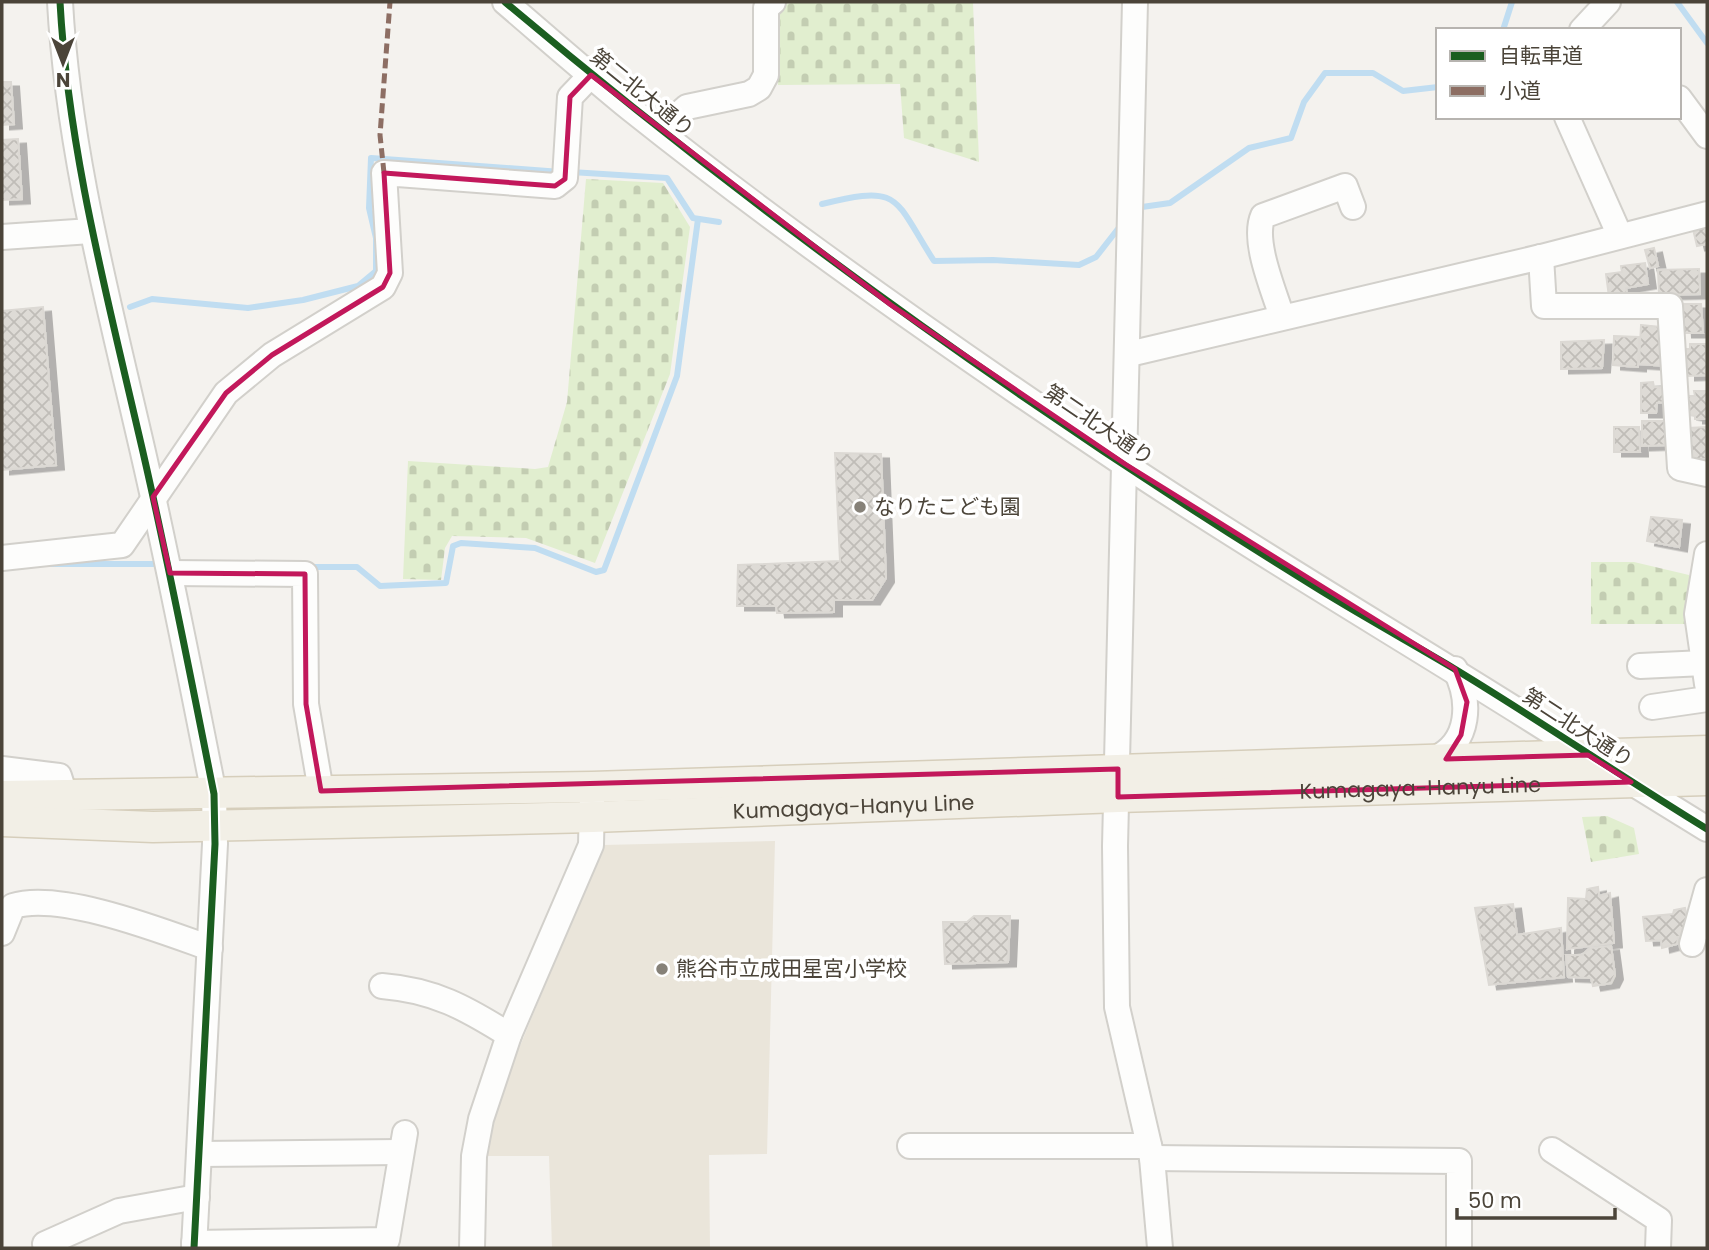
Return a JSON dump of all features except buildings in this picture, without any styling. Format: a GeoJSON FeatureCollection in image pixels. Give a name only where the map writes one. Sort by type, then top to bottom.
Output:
{"type":"FeatureCollection","features":[{"type":"Feature","properties":{"kind":"main road","name":"Kumagaya-Hanyu Line"},"geometry":{"type":"LineString","coordinates":[[2,821],[216,826],[593,817],[1118,783],[1434,759],[1707,751]]}},
{"type":"Feature","properties":{"kind":"main road","name":"Kumagaya-Hanyu Line"},"geometry":{"type":"LineString","coordinates":[[2,796],[592,787],[1707,780]]}},
{"type":"Feature","properties":{"kind":"street"},"geometry":{"type":"LineString","coordinates":[[60,2],[62,55],[92,231],[170,573],[215,794],[216,826],[194,1246],[387,1240],[402,1142],[199,1154]]}},
{"type":"Feature","properties":{"kind":"street","name":"第二北大通り"},"geometry":{"type":"LineString","coordinates":[[505,2],[660,131],[891,305],[1125,464],[1320,590],[1455,669],[1707,829]]}},
{"type":"Feature","properties":{"kind":"street"},"geometry":{"type":"LineString","coordinates":[[660,131],[687,107],[749,94],[759,88],[766,75],[766,8],[774,2]]}},
{"type":"Feature","properties":{"kind":"street"},"geometry":{"type":"LineString","coordinates":[[1135,2],[1129,354],[1115,846],[1117,1007],[1151,1152],[1160,1248]]}},
{"type":"Feature","properties":{"kind":"street"},"geometry":{"type":"LineString","coordinates":[[1584,28],[1608,2]]}},
{"type":"Feature","properties":{"kind":"street"},"geometry":{"type":"LineString","coordinates":[[2,558],[122,545],[226,393],[272,355],[383,287],[390,273],[384,173],[555,186],[566,171],[570,97],[591,75]]}},
{"type":"Feature","properties":{"kind":"street"},"geometry":{"type":"LineString","coordinates":[[1681,102],[1707,136]]}},
{"type":"Feature","properties":{"kind":"street"},"geometry":{"type":"LineString","coordinates":[[1568,119],[1620,236]]}},
{"type":"Feature","properties":{"kind":"street"},"geometry":{"type":"LineString","coordinates":[[1282,317],[1260,242],[1259,225],[1263,216],[1345,186],[1353,206]]}},
{"type":"Feature","properties":{"kind":"street"},"geometry":{"type":"LineString","coordinates":[[1129,354],[1541,257],[1707,214]]}},
{"type":"Feature","properties":{"kind":"street"},"geometry":{"type":"LineString","coordinates":[[2,237],[92,231]]}},
{"type":"Feature","properties":{"kind":"street"},"geometry":{"type":"LineString","coordinates":[[1541,257],[1544,306],[1670,306],[1679,468],[1707,474]]}},
{"type":"Feature","properties":{"kind":"street"},"geometry":{"type":"LineString","coordinates":[[1640,666],[1706,674],[1697,614],[1707,554]]}},
{"type":"Feature","properties":{"kind":"street"},"geometry":{"type":"LineString","coordinates":[[170,573],[305,574],[306,704],[321,791]]}},
{"type":"Feature","properties":{"kind":"street"},"geometry":{"type":"LineString","coordinates":[[1434,759],[1452,748],[1461,735],[1467,702],[1455,669]]}},
{"type":"Feature","properties":{"kind":"street"},"geometry":{"type":"LineString","coordinates":[[1652,708],[1707,699]]}},
{"type":"Feature","properties":{"kind":"street"},"geometry":{"type":"LineString","coordinates":[[2,769],[59,776],[65,795]]}},
{"type":"Feature","properties":{"kind":"street"},"geometry":{"type":"LineString","coordinates":[[472,1248],[474,1156],[481,1119],[509,1035],[592,845],[592,787]]}},
{"type":"Feature","properties":{"kind":"street"},"geometry":{"type":"LineString","coordinates":[[1692,944],[1707,890]]}},
{"type":"Feature","properties":{"kind":"street"},"geometry":{"type":"LineString","coordinates":[[2,933],[13,906],[40,901],[94,912],[210,948]]}},
{"type":"Feature","properties":{"kind":"street"},"geometry":{"type":"LineString","coordinates":[[382,986],[407,988],[460,1004],[509,1035]]}},
{"type":"Feature","properties":{"kind":"street"},"geometry":{"type":"LineString","coordinates":[[910,1146],[1458,1161],[1459,1248]]}},
{"type":"Feature","properties":{"kind":"street"},"geometry":{"type":"LineString","coordinates":[[1552,1150],[1659,1220],[1658,1248]]}},
{"type":"Feature","properties":{"kind":"street"},"geometry":{"type":"LineString","coordinates":[[46,1244],[119,1211],[197,1196]]}},
{"type":"Feature","properties":{"kind":"highlighted area"},"geometry":{"type":"Polygon","coordinates":[[[591,75],[891,305],[1125,464],[1455,669],[1467,702],[1461,735],[1446,759],[1588,755],[1631,782],[1118,797],[1118,769],[321,791],[306,704],[305,574],[170,573],[153,497],[226,393],[272,355],[383,287],[390,273],[384,173],[555,186],[565,179],[570,97],[591,75]]]}},
{"type":"Feature","properties":{"kind":"shaded area","name":"熊谷市立成田星宮小学校"},"geometry":{"type":"Polygon","coordinates":[[[775,841],[767,1154],[709,1155],[710,1248],[552,1248],[549,1156],[483,1156],[501,1092],[603,845],[775,841]]]}},
{"type":"Feature","properties":{"kind":"green space"},"geometry":{"type":"Polygon","coordinates":[[[973,2],[979,162],[904,138],[900,84],[778,85],[774,17],[784,4],[973,2]]]}},
{"type":"Feature","properties":{"kind":"green space"},"geometry":{"type":"Polygon","coordinates":[[[586,179],[663,183],[690,227],[670,374],[595,563],[526,538],[452,536],[445,548],[441,580],[403,579],[408,461],[535,469],[548,467],[567,402],[586,179]]]}},
{"type":"Feature","properties":{"kind":"green space"},"geometry":{"type":"Polygon","coordinates":[[[1591,562],[1634,562],[1689,575],[1691,624],[1591,624],[1591,562]]]}},
{"type":"Feature","properties":{"kind":"green space"},"geometry":{"type":"Polygon","coordinates":[[[1607,816],[1634,828],[1639,854],[1591,862],[1582,817],[1607,816]]]}},
{"type":"Feature","properties":{"kind":"waterway"},"geometry":{"type":"LineString","coordinates":[[1504,28],[1512,2]]}},
{"type":"Feature","properties":{"kind":"waterway"},"geometry":{"type":"LineString","coordinates":[[1677,2],[1707,43]]}},
{"type":"Feature","properties":{"kind":"waterway"},"geometry":{"type":"LineString","coordinates":[[1142,207],[1170,203],[1249,148],[1291,138],[1304,102],[1325,73],[1373,73],[1403,91],[1436,87]]}},
{"type":"Feature","properties":{"kind":"waterway"},"geometry":{"type":"LineString","coordinates":[[130,307],[152,299],[248,308],[303,300],[358,286],[376,271],[376,238],[369,208],[371,158],[561,172]]}},
{"type":"Feature","properties":{"kind":"waterway"},"geometry":{"type":"LineString","coordinates":[[571,172],[667,178],[693,218],[719,222]]}},
{"type":"Feature","properties":{"kind":"waterway"},"geometry":{"type":"LineString","coordinates":[[822,204],[867,195],[882,196],[893,201],[902,210],[934,261],[993,260],[1079,265],[1096,257],[1121,225]]}},
{"type":"Feature","properties":{"kind":"waterway"},"geometry":{"type":"LineString","coordinates":[[308,567],[357,567],[380,586],[446,583],[453,546],[461,543],[535,548],[596,572],[604,570],[677,376],[698,219]]}},
{"type":"Feature","properties":{"kind":"waterway"},"geometry":{"type":"LineString","coordinates":[[51,564],[158,564]]}},
{"type":"Feature","properties":{"kind":"marked path"},"geometry":{"type":"LineString","coordinates":[[384,173],[380,135],[390,2]]}},
{"type":"Feature","properties":{"kind":"cycle path"},"geometry":{"type":"LineString","coordinates":[[60,2],[71,111],[90,220],[159,524],[214,794],[215,844],[194,1248]]}},
{"type":"Feature","properties":{"kind":"cycle path"},"geometry":{"type":"LineString","coordinates":[[505,2],[602,82],[800,237],[1004,384],[1213,523],[1453,668],[1707,829]]}},
{"type":"Feature","properties":{"kind":"place","name":"なりたこども園"},"geometry":{"type":"Point","coordinates":[860,507]}},
{"type":"Feature","properties":{"kind":"place","name":"熊谷市立成田星宮小学校"},"geometry":{"type":"Point","coordinates":[662,969]}}]}
